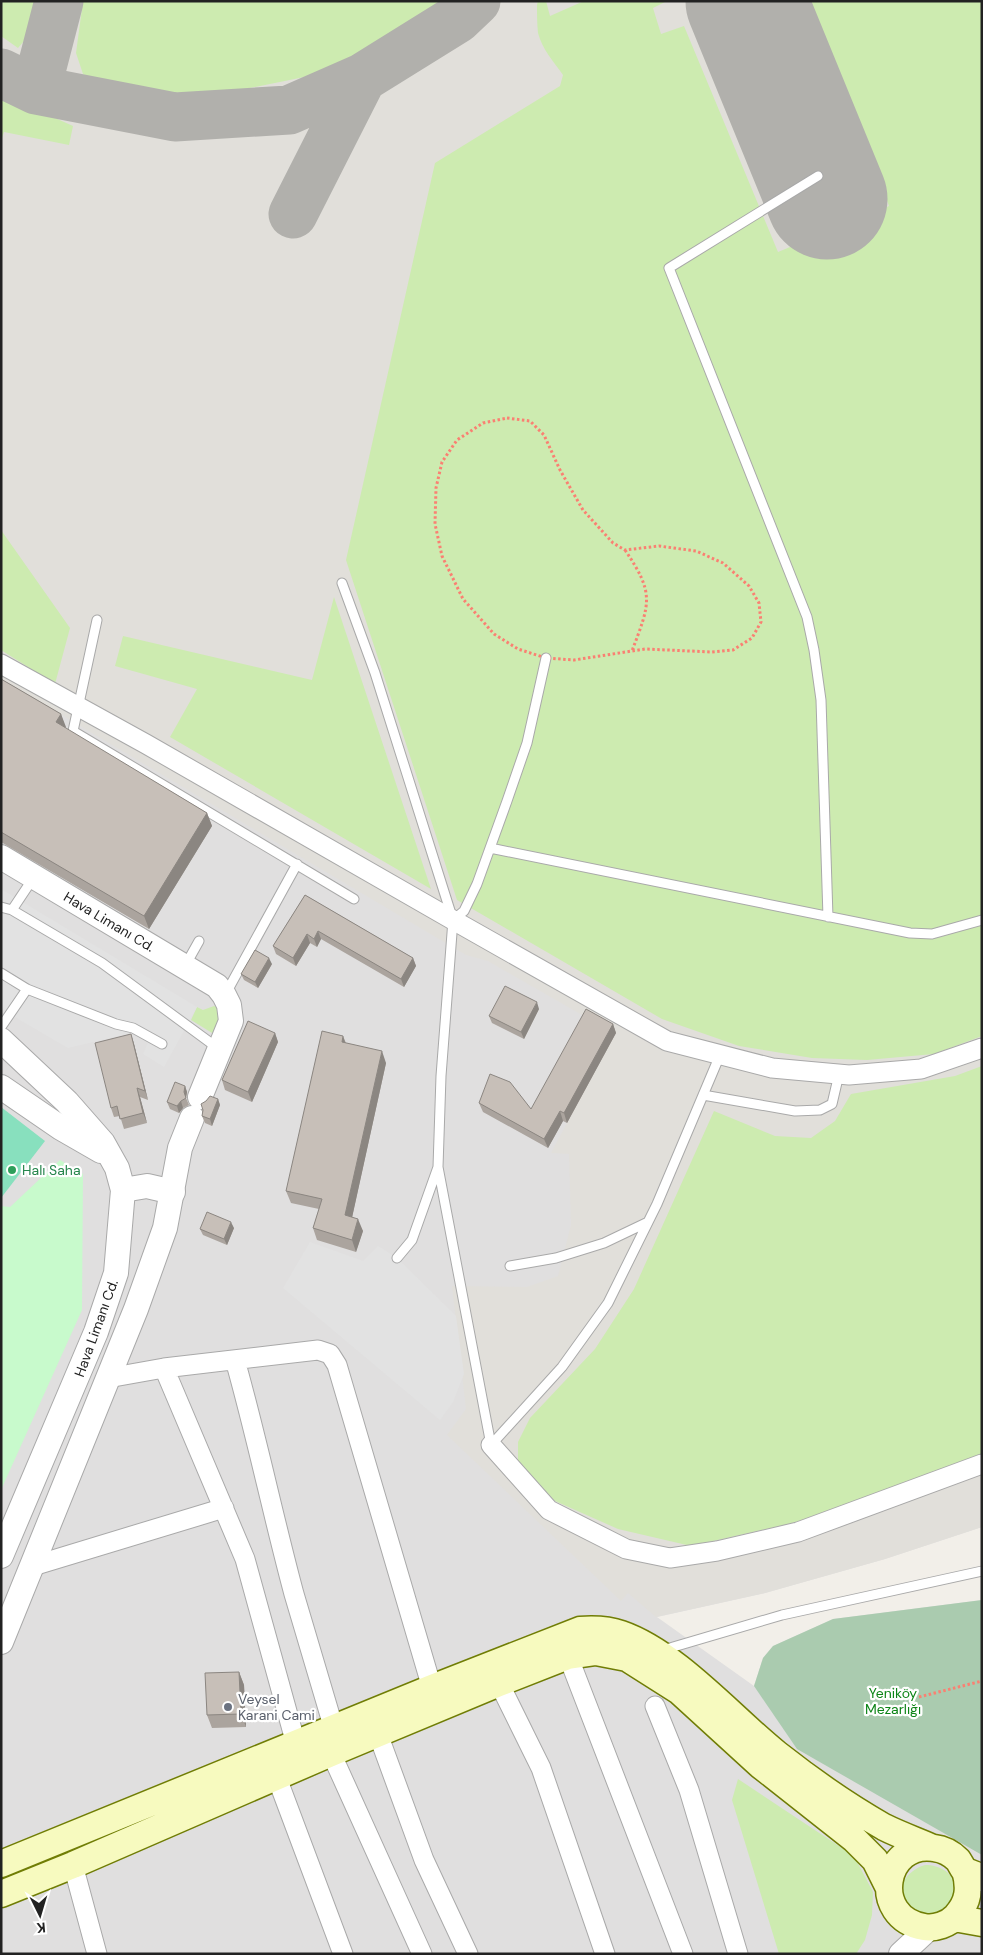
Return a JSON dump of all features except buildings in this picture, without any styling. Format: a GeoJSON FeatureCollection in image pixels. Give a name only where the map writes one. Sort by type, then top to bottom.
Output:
{"type":"FeatureCollection","features":[{"type":"Feature","properties":{"kind":"main road"},"geometry":{"type":"LineString","coordinates":[[1,1864],[296,1744],[332,1741],[378,1734],[568,1656],[596,1652],[627,1658],[678,1691],[760,1765],[854,1839],[875,1860],[888,1886],[892,1904],[904,1920],[928,1928],[942,1925],[954,1918],[963,1908],[968,1896],[968,1883],[973,1874],[946,1851],[933,1848],[885,1827],[832,1793],[777,1754],[680,1670],[646,1645],[620,1633],[600,1629],[580,1630],[432,1688],[332,1741],[276,1778],[1,1894]]}},
{"type":"Feature","properties":{"kind":"main road"},"geometry":{"type":"LineString","coordinates":[[888,1886],[891,1873],[898,1862],[908,1853],[920,1848],[933,1848]]}},
{"type":"Feature","properties":{"kind":"main road"},"geometry":{"type":"LineString","coordinates":[[954,1918],[982,1923]]}},
{"type":"Feature","properties":{"kind":"street"},"geometry":{"type":"LineString","coordinates":[[1,664],[668,1040],[772,1068],[849,1075],[921,1069],[982,1048]]}},
{"type":"Feature","properties":{"kind":"street","name":"Hava Limanı Cd."},"geometry":{"type":"LineString","coordinates":[[1,857],[217,986],[229,1005],[231,1021],[180,1148],[166,1228],[136,1309],[1,1642]]}},
{"type":"Feature","properties":{"kind":"street","name":"Hava Limanı Cd."},"geometry":{"type":"LineString","coordinates":[[1,1040],[67,1102],[103,1143],[117,1168],[123,1190],[116,1273],[96,1332],[1,1556]]}},
{"type":"Feature","properties":{"kind":"street"},"geometry":{"type":"LineString","coordinates":[[1,1087],[61,1128],[111,1157]]}},
{"type":"Feature","properties":{"kind":"street"},"geometry":{"type":"LineString","coordinates":[[123,1190],[148,1186],[173,1192]]}},
{"type":"Feature","properties":{"kind":"street"},"geometry":{"type":"LineString","coordinates":[[108,1378],[164,1368],[318,1350],[330,1354],[337,1364],[432,1688]]}},
{"type":"Feature","properties":{"kind":"street"},"geometry":{"type":"LineString","coordinates":[[235,1360],[251,1416],[268,1495],[332,1741],[422,1954]]}},
{"type":"Feature","properties":{"kind":"street"},"geometry":{"type":"LineString","coordinates":[[164,1368],[245,1559],[296,1744]]}},
{"type":"Feature","properties":{"kind":"street"},"geometry":{"type":"LineString","coordinates":[[491,1445],[549,1510],[626,1549],[670,1558],[717,1551],[798,1532],[982,1464]]}},
{"type":"Feature","properties":{"kind":"street"},"geometry":{"type":"LineString","coordinates":[[33,1566],[224,1508]]}},
{"type":"Feature","properties":{"kind":"street"},"geometry":{"type":"LineString","coordinates":[[568,1656],[683,1954]]}},
{"type":"Feature","properties":{"kind":"street"},"geometry":{"type":"LineString","coordinates":[[499,1683],[541,1768],[605,1954]]}},
{"type":"Feature","properties":{"kind":"street"},"geometry":{"type":"LineString","coordinates":[[655,1706],[689,1790],[738,1954]]}},
{"type":"Feature","properties":{"kind":"street"},"geometry":{"type":"LineString","coordinates":[[378,1734],[424,1860],[468,1954]]}},
{"type":"Feature","properties":{"kind":"street"},"geometry":{"type":"LineString","coordinates":[[276,1778],[342,1954]]}},
{"type":"Feature","properties":{"kind":"street"},"geometry":{"type":"LineString","coordinates":[[73,1865],[96,1954]]}},
{"type":"Feature","properties":{"kind":"street"},"geometry":{"type":"LineString","coordinates":[[894,1954],[904,1920]]}},
{"type":"Feature","properties":{"kind":"street"},"geometry":{"type":"LineString","coordinates":[[901,1954],[928,1928]]}},
{"type":"Feature","properties":{"kind":"lane"},"geometry":{"type":"LineString","coordinates":[[818,176],[669,268],[807,617],[821,700],[828,917]]}},
{"type":"Feature","properties":{"kind":"lane"},"geometry":{"type":"LineString","coordinates":[[342,582],[375,673],[453,920],[441,1076],[438,1167],[491,1445]]}},
{"type":"Feature","properties":{"kind":"lane"},"geometry":{"type":"LineString","coordinates":[[97,620],[73,731],[354,899]]}},
{"type":"Feature","properties":{"kind":"lane"},"geometry":{"type":"LineString","coordinates":[[453,920],[464,911],[478,884],[527,743],[546,658]]}},
{"type":"Feature","properties":{"kind":"lane"},"geometry":{"type":"LineString","coordinates":[[490,848],[910,933],[932,934],[982,920]]}},
{"type":"Feature","properties":{"kind":"lane"},"geometry":{"type":"LineString","coordinates":[[224,995],[297,864]]}},
{"type":"Feature","properties":{"kind":"lane"},"geometry":{"type":"LineString","coordinates":[[12,910],[34,877]]}},
{"type":"Feature","properties":{"kind":"lane"},"geometry":{"type":"LineString","coordinates":[[1,907],[12,910],[102,963],[220,1049]]}},
{"type":"Feature","properties":{"kind":"lane"},"geometry":{"type":"LineString","coordinates":[[185,966],[199,941]]}},
{"type":"Feature","properties":{"kind":"lane"},"geometry":{"type":"LineString","coordinates":[[1,973],[27,989],[116,1024],[133,1028],[162,1044]]}},
{"type":"Feature","properties":{"kind":"lane"},"geometry":{"type":"LineString","coordinates":[[1,1026],[27,989]]}},
{"type":"Feature","properties":{"kind":"lane"},"geometry":{"type":"LineString","coordinates":[[491,1445],[562,1367],[602,1311],[648,1222],[720,1054]]}},
{"type":"Feature","properties":{"kind":"lane"},"geometry":{"type":"LineString","coordinates":[[703,1095],[796,1111],[820,1110],[832,1104],[839,1074]]}},
{"type":"Feature","properties":{"kind":"lane"},"geometry":{"type":"LineString","coordinates":[[397,1258],[412,1240],[438,1167]]}},
{"type":"Feature","properties":{"kind":"lane"},"geometry":{"type":"LineString","coordinates":[[510,1266],[556,1258],[604,1244],[648,1222]]}},
{"type":"Feature","properties":{"kind":"lane"},"geometry":{"type":"LineString","coordinates":[[655,1652],[782,1615],[982,1571]]}},
{"type":"Feature","properties":{"kind":"path"},"geometry":{"type":"LineString","coordinates":[[625,550],[659,546],[678,548],[696,551],[723,563],[749,586],[759,603],[761,622],[752,638],[733,650],[712,652],[645,649],[632,652],[574,660],[546,658],[518,649],[494,634],[462,599],[442,556],[435,524],[436,488],[442,462],[457,440],[483,423],[507,418],[530,421],[544,435],[560,470],[583,510],[613,543],[625,550],[640,572],[646,589],[647,602],[632,652]]}},
{"type":"Feature","properties":{"kind":"path"},"geometry":{"type":"LineString","coordinates":[[918,1697],[982,1681]]}},
{"type":"Feature","properties":{"kind":"shaded area"},"geometry":{"type":"Polygon","coordinates":[[[1,1],[982,1],[982,1527],[885,1559],[765,1593],[657,1617],[754,1686],[763,1658],[773,1646],[833,1619],[982,1600],[982,1954],[1,1954],[1,1]]]}},
{"type":"Feature","properties":{"kind":"shaded area"},"geometry":{"type":"Polygon","coordinates":[[[1,1],[982,1],[982,1527],[885,1559],[765,1593],[656,1617],[628,1593],[621,1601],[447,1435],[466,1409],[452,1286],[527,1287],[558,1276],[571,1225],[569,1154],[551,1153],[567,1123],[589,1019],[488,961],[466,955],[1,679],[1,1]]]}},
{"type":"Feature","properties":{"kind":"shaded area"},"geometry":{"type":"Polygon","coordinates":[[[1,889],[197,1007],[164,1067],[143,1054],[148,1043],[131,1033],[68,1048],[1,1009],[1,889]]]}},
{"type":"Feature","properties":{"kind":"shaded area"},"geometry":{"type":"Polygon","coordinates":[[[310,1242],[363,1261],[378,1246],[397,1258],[456,1316],[464,1374],[453,1402],[440,1420],[283,1288],[310,1242]]]}},
{"type":"Feature","properties":{"kind":"green space"},"geometry":{"type":"Polygon","coordinates":[[[1,1],[36,1],[30,34],[18,48],[1,36],[1,1]]]}},
{"type":"Feature","properties":{"kind":"green space"},"geometry":{"type":"Polygon","coordinates":[[[83,1],[445,1],[389,41],[319,74],[235,91],[173,93],[100,82],[83,74],[76,53],[83,1]]]}},
{"type":"Feature","properties":{"kind":"green space"},"geometry":{"type":"Polygon","coordinates":[[[538,1],[546,1],[550,16],[584,1],[667,1],[653,8],[661,34],[684,26],[778,252],[889,206],[809,1],[982,1],[982,1036],[934,1054],[867,1060],[812,1058],[739,1046],[662,1019],[457,900],[346,560],[435,163],[560,86],[563,75],[545,50],[538,33],[538,1]]]}},
{"type":"Feature","properties":{"kind":"green space"},"geometry":{"type":"Polygon","coordinates":[[[6,96],[73,126],[69,145],[4,132],[1,141],[1,100],[6,96]]]}},
{"type":"Feature","properties":{"kind":"green space"},"geometry":{"type":"Polygon","coordinates":[[[1,530],[70,628],[55,684],[1,650],[1,530]]]}},
{"type":"Feature","properties":{"kind":"green space"},"geometry":{"type":"Polygon","coordinates":[[[334,597],[431,889],[170,737],[197,689],[115,666],[123,636],[312,680],[334,597]]]}},
{"type":"Feature","properties":{"kind":"green space"},"geometry":{"type":"Polygon","coordinates":[[[214,1006],[220,1008],[217,1036],[191,1020],[197,1007],[203,1010],[214,1006]]]}},
{"type":"Feature","properties":{"kind":"green space"},"geometry":{"type":"Polygon","coordinates":[[[982,1066],[982,1455],[793,1523],[691,1546],[618,1529],[555,1501],[518,1462],[518,1442],[530,1418],[595,1349],[634,1289],[714,1111],[775,1136],[811,1138],[835,1121],[851,1094],[955,1076],[982,1066]]]}},
{"type":"Feature","properties":{"kind":"green space","name":"Halı Saha"},"geometry":{"type":"Polygon","coordinates":[[[1,1107],[45,1141],[1,1198],[1,1107]]]}},
{"type":"Feature","properties":{"kind":"green space"},"geometry":{"type":"Polygon","coordinates":[[[60,1160],[83,1174],[82,1310],[1,1490],[1,1206],[10,1207],[60,1160]]]}},
{"type":"Feature","properties":{"kind":"green space","name":"Yeniköy Mezarlığı"},"geometry":{"type":"Polygon","coordinates":[[[982,1600],[982,1855],[797,1749],[754,1686],[763,1658],[773,1646],[833,1619],[982,1600]]]}},
{"type":"Feature","properties":{"kind":"green space"},"geometry":{"type":"Polygon","coordinates":[[[738,1779],[854,1856],[873,1892],[872,1915],[865,1940],[856,1954],[779,1954],[732,1800],[738,1779]]]}},
{"type":"Feature","properties":{"kind":"green space"},"geometry":{"type":"Polygon","coordinates":[[[925,1865],[943,1869],[954,1881],[954,1899],[952,1904],[938,1916],[912,1912],[903,1898],[902,1887],[906,1877],[925,1865]]]}},
{"type":"Feature","properties":{"kind":"taxiway"},"geometry":{"type":"LineString","coordinates":[[36,90],[59,1]]}},
{"type":"Feature","properties":{"kind":"taxiway"},"geometry":{"type":"LineString","coordinates":[[1,73],[36,90],[175,117],[289,110],[362,78],[457,19],[476,1]]}},
{"type":"Feature","properties":{"kind":"taxiway"},"geometry":{"type":"LineString","coordinates":[[293,214],[362,78]]}},
{"type":"Feature","properties":{"kind":"runway"},"geometry":{"type":"LineString","coordinates":[[746,1],[827,199]]}},
{"type":"Feature","properties":{"kind":"place","name":"Halı Saha"},"geometry":{"type":"Point","coordinates":[12,1170]}},
{"type":"Feature","properties":{"kind":"place","name":"Veysel Karani Cami"},"geometry":{"type":"Point","coordinates":[228,1707]}}]}
